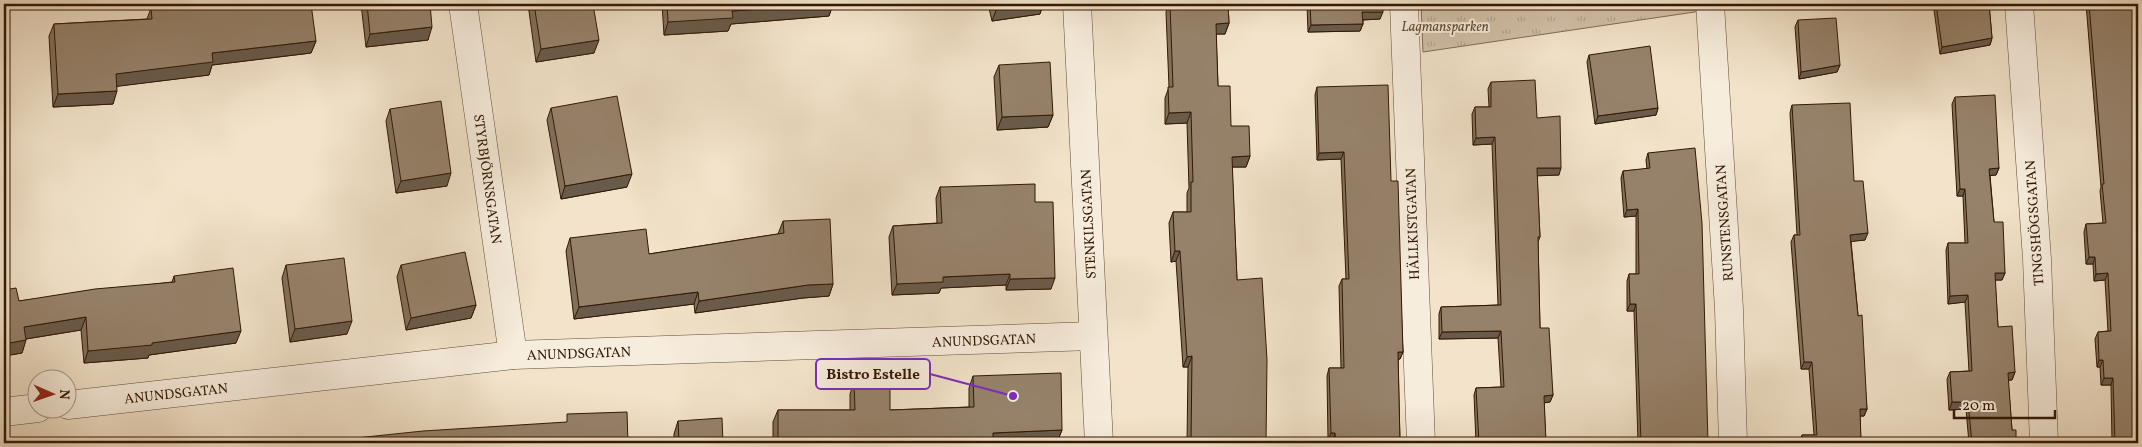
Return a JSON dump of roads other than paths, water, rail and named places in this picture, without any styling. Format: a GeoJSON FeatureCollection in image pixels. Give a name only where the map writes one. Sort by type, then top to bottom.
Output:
{"type":"FeatureCollection","features":[{"type":"Feature","properties":{"kind":"street","name":"STYRBJÖRNSGATAN"},"geometry":{"type":"LineString","coordinates":[[463,4],[513,355]]}},
{"type":"Feature","properties":{"kind":"street","name":"STENKILSGATAN"},"geometry":{"type":"LineString","coordinates":[[1077,4],[1099,443]]}},
{"type":"Feature","properties":{"kind":"street","name":"HÄLLKISTGATAN"},"geometry":{"type":"LineString","coordinates":[[1404,4],[1421,443]]}},
{"type":"Feature","properties":{"kind":"street","name":"RUNSTENSGATAN"},"geometry":{"type":"LineString","coordinates":[[1710,4],[1729,309],[1733,443]]}},
{"type":"Feature","properties":{"kind":"street","name":"TINGSHÖGSGATAN"},"geometry":{"type":"LineString","coordinates":[[2019,4],[2037,259],[2044,443]]}},
{"type":"Feature","properties":{"kind":"street","name":"ANUNDSGATAN"},"geometry":{"type":"LineString","coordinates":[[78,404],[513,355],[1093,336]]}},
{"type":"Feature","properties":{"kind":"street"},"geometry":{"type":"LineString","coordinates":[[4,412],[28,409]]}},
{"type":"Feature","properties":{"kind":"place","name":"Bistro Estelle"},"geometry":{"type":"Point","coordinates":[1013,396]}},
{"type":"Feature","properties":{"kind":"park label","name":"Lagmansparken"},"geometry":{"type":"Point","coordinates":[1445,26]}}]}
